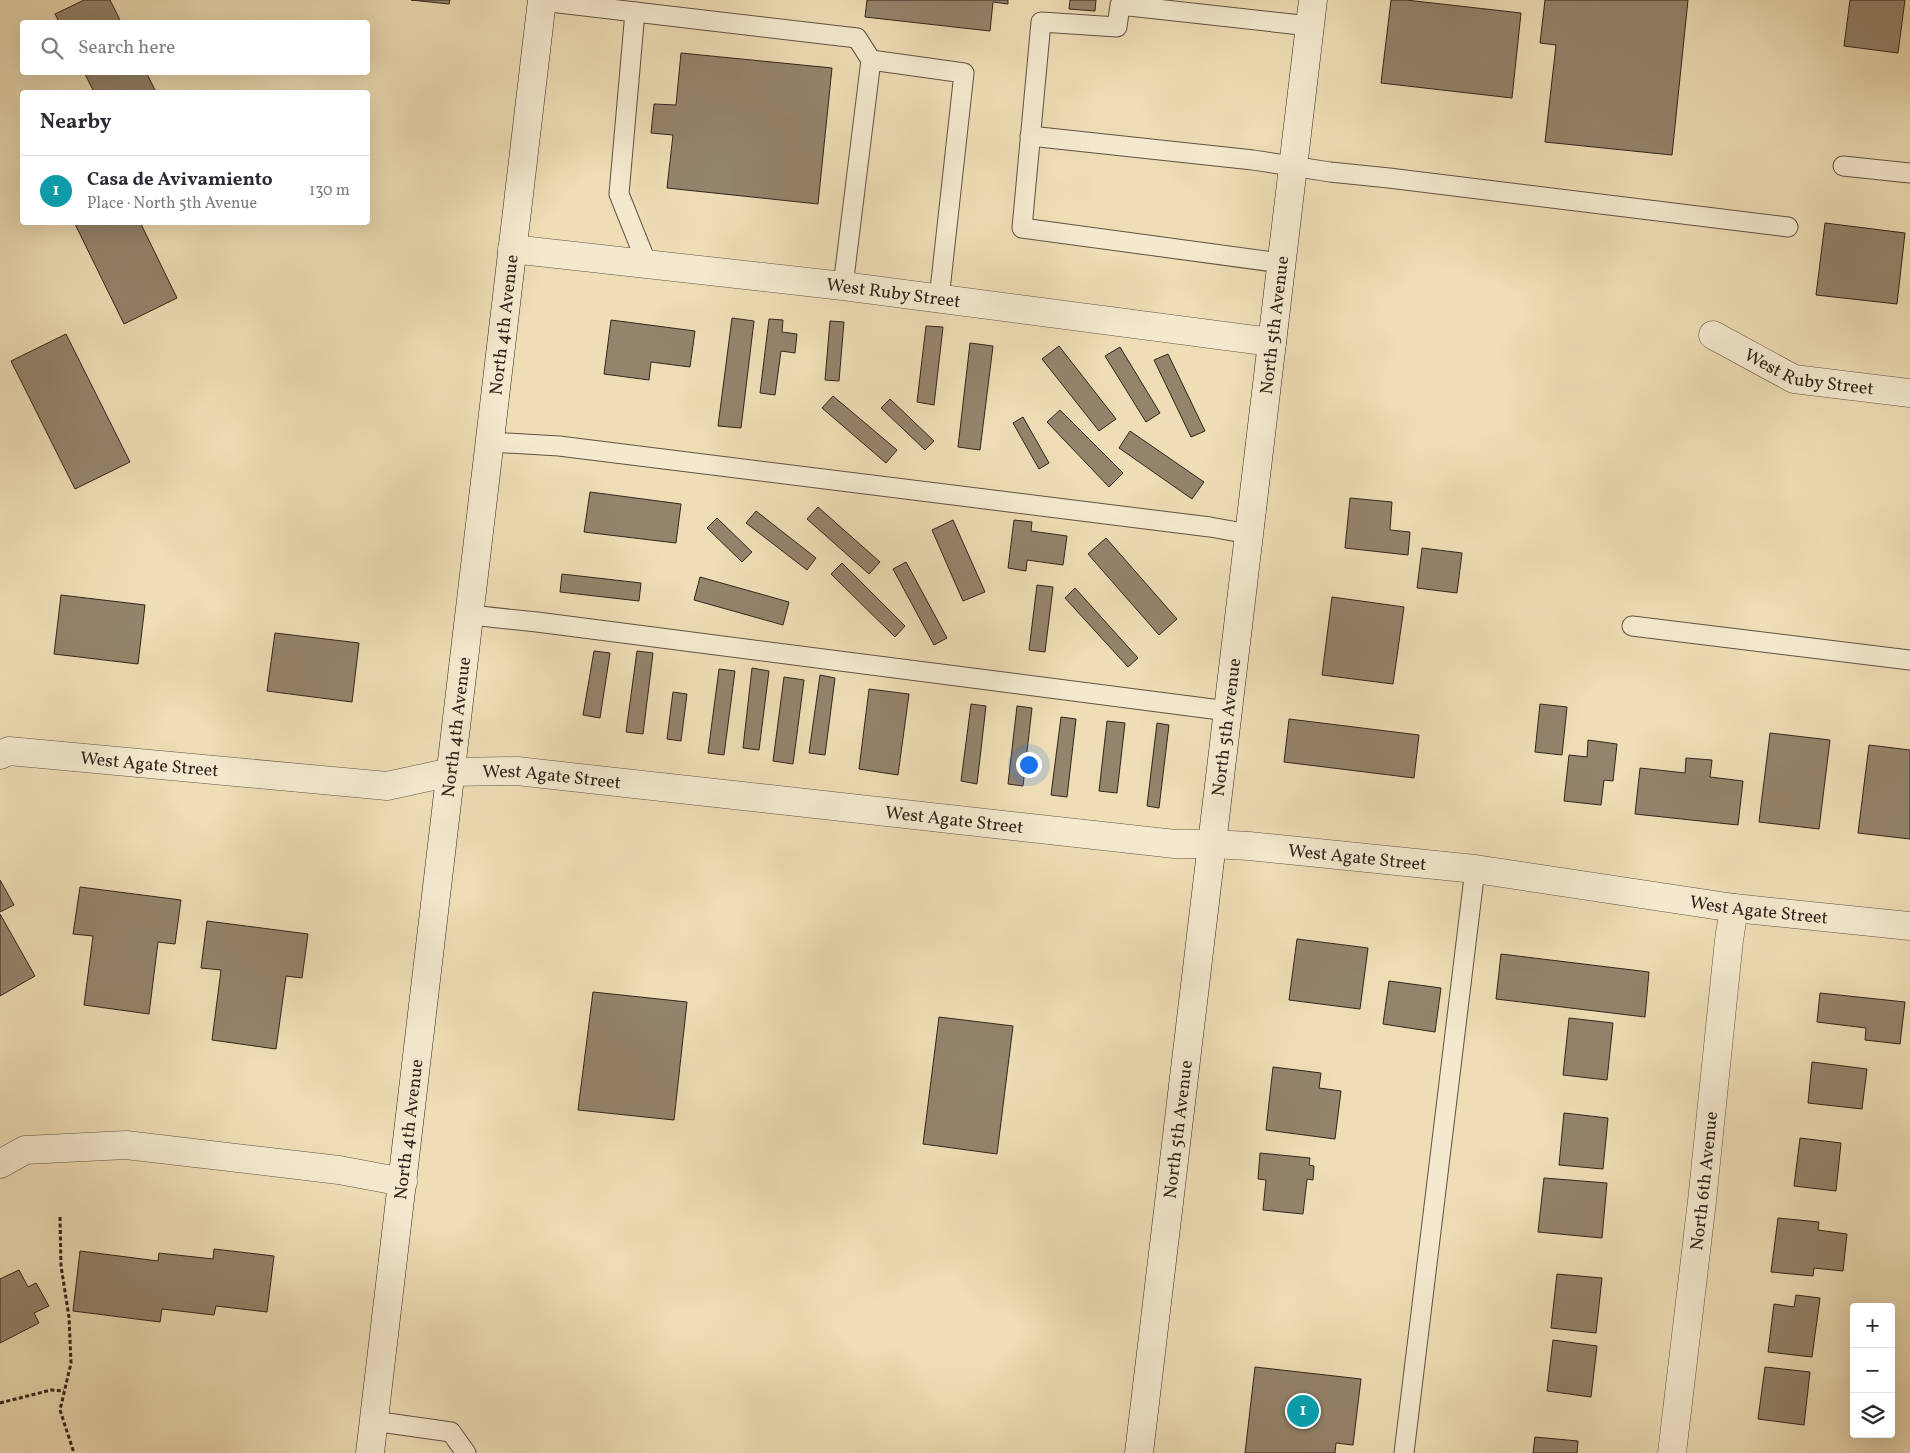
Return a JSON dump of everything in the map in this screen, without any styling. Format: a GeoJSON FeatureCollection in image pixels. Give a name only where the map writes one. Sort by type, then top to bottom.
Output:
{"type":"FeatureCollection","features":[{"type":"Feature","properties":{"kind":"street","name":"North 4th Avenue"},"geometry":{"type":"LineString","coordinates":[[370,1453],[542,0]]}},
{"type":"Feature","properties":{"kind":"street","name":"North 5th Avenue"},"geometry":{"type":"LineString","coordinates":[[1139,1453],[1311,13]]}},
{"type":"Feature","properties":{"kind":"street","name":"West Ruby Street"},"geometry":{"type":"LineString","coordinates":[[512,249],[843,286],[1272,342]]}},
{"type":"Feature","properties":{"kind":"street","name":"West Ruby Street"},"geometry":{"type":"LineString","coordinates":[[1713,335],[1794,379],[1910,393]]}},
{"type":"Feature","properties":{"kind":"street","name":"West Agate Street"},"geometry":{"type":"LineString","coordinates":[[0,755],[9,751],[387,786],[451,772],[517,771],[1175,844],[1249,846],[1475,869],[1734,908],[1910,926]]}},
{"type":"Feature","properties":{"kind":"street","name":"North 6th Avenue"},"geometry":{"type":"LineString","coordinates":[[1672,1453],[1734,908]]}},
{"type":"Feature","properties":{"kind":"street"},"geometry":{"type":"LineString","coordinates":[[0,1164],[25,1150],[126,1145],[339,1170],[402,1182]]}},
{"type":"Feature","properties":{"kind":"lane"},"geometry":{"type":"LineString","coordinates":[[542,0],[857,38],[871,60],[843,286]]}},
{"type":"Feature","properties":{"kind":"lane"},"geometry":{"type":"LineString","coordinates":[[1281,262],[1022,228],[1041,22],[1117,27],[1120,5],[1311,13]]}},
{"type":"Feature","properties":{"kind":"lane"},"geometry":{"type":"LineString","coordinates":[[635,12],[619,194],[647,264]]}},
{"type":"Feature","properties":{"kind":"lane"},"geometry":{"type":"LineString","coordinates":[[871,60],[964,73],[939,299]]}},
{"type":"Feature","properties":{"kind":"lane"},"geometry":{"type":"LineString","coordinates":[[1030,136],[1253,160],[1330,172],[1788,227]]}},
{"type":"Feature","properties":{"kind":"lane"},"geometry":{"type":"LineString","coordinates":[[1842,166],[1910,173]]}},
{"type":"Feature","properties":{"kind":"lane"},"geometry":{"type":"LineString","coordinates":[[490,442],[579,449],[1249,534]]}},
{"type":"Feature","properties":{"kind":"lane"},"geometry":{"type":"LineString","coordinates":[[470,614],[1228,711]]}},
{"type":"Feature","properties":{"kind":"lane"},"geometry":{"type":"LineString","coordinates":[[1632,626],[1910,660]]}},
{"type":"Feature","properties":{"kind":"lane"},"geometry":{"type":"LineString","coordinates":[[1404,1453],[1475,869]]}},
{"type":"Feature","properties":{"kind":"lane"},"geometry":{"type":"LineString","coordinates":[[373,1421],[450,1432],[466,1453]]}},
{"type":"Feature","properties":{"kind":"path"},"geometry":{"type":"LineString","coordinates":[[60,1217],[61,1266],[69,1317],[71,1363],[60,1410],[74,1453]]}},
{"type":"Feature","properties":{"kind":"path"},"geometry":{"type":"LineString","coordinates":[[0,1403],[51,1390],[64,1391]]}},
{"type":"Feature","properties":{"kind":"building"},"geometry":{"type":"Polygon","coordinates":[[[84,0],[110,0],[120,20],[58,20],[55,14],[84,0]]]}},
{"type":"Feature","properties":{"kind":"building"},"geometry":{"type":"Polygon","coordinates":[[[411,0],[450,0],[449,4],[411,0]]]}},
{"type":"Feature","properties":{"kind":"building"},"geometry":{"type":"Polygon","coordinates":[[[867,0],[1008,0],[1008,4],[993,2],[990,31],[865,17],[867,0]]]}},
{"type":"Feature","properties":{"kind":"building"},"geometry":{"type":"Polygon","coordinates":[[[1070,0],[1096,0],[1095,11],[1069,9],[1070,0]]]}},
{"type":"Feature","properties":{"kind":"building"},"geometry":{"type":"Polygon","coordinates":[[[1391,0],[1521,13],[1512,98],[1381,83],[1391,0]]]}},
{"type":"Feature","properties":{"kind":"building"},"geometry":{"type":"Polygon","coordinates":[[[1545,0],[1688,0],[1672,155],[1545,142],[1556,45],[1540,43],[1545,0]]]}},
{"type":"Feature","properties":{"kind":"building"},"geometry":{"type":"Polygon","coordinates":[[[1850,0],[1905,0],[1898,53],[1844,46],[1850,0]]]}},
{"type":"Feature","properties":{"kind":"building"},"geometry":{"type":"Polygon","coordinates":[[[681,53],[832,68],[818,204],[667,188],[673,135],[651,133],[654,104],[676,105],[681,53]]]}},
{"type":"Feature","properties":{"kind":"building"},"geometry":{"type":"Polygon","coordinates":[[[86,75],[148,75],[155,90],[93,90],[86,75]]]}},
{"type":"Feature","properties":{"kind":"building"},"geometry":{"type":"Polygon","coordinates":[[[1825,223],[1905,233],[1897,304],[1816,295],[1825,223]]]}},
{"type":"Feature","properties":{"kind":"building"},"geometry":{"type":"Polygon","coordinates":[[[75,225],[141,225],[177,298],[124,324],[75,225]]]}},
{"type":"Feature","properties":{"kind":"building"},"geometry":{"type":"Polygon","coordinates":[[[732,318],[754,321],[741,428],[718,426],[732,318]]]}},
{"type":"Feature","properties":{"kind":"building"},"geometry":{"type":"Polygon","coordinates":[[[769,319],[783,320],[782,332],[797,334],[795,353],[781,351],[775,395],[760,393],[769,319]]]}},
{"type":"Feature","properties":{"kind":"building"},"geometry":{"type":"Polygon","coordinates":[[[611,320],[695,331],[690,367],[651,362],[649,380],[604,374],[611,320]]]}},
{"type":"Feature","properties":{"kind":"building"},"geometry":{"type":"Polygon","coordinates":[[[830,321],[844,322],[839,381],[825,380],[830,321]]]}},
{"type":"Feature","properties":{"kind":"building"},"geometry":{"type":"Polygon","coordinates":[[[926,326],[943,327],[934,405],[917,402],[926,326]]]}},
{"type":"Feature","properties":{"kind":"building"},"geometry":{"type":"Polygon","coordinates":[[[66,334],[130,462],[75,489],[11,361],[66,334]]]}},
{"type":"Feature","properties":{"kind":"building"},"geometry":{"type":"Polygon","coordinates":[[[970,343],[993,346],[980,450],[958,447],[970,343]]]}},
{"type":"Feature","properties":{"kind":"building"},"geometry":{"type":"Polygon","coordinates":[[[1059,346],[1116,419],[1099,431],[1042,359],[1059,346]]]}},
{"type":"Feature","properties":{"kind":"building"},"geometry":{"type":"Polygon","coordinates":[[[1120,347],[1160,413],[1146,422],[1105,356],[1120,347]]]}},
{"type":"Feature","properties":{"kind":"building"},"geometry":{"type":"Polygon","coordinates":[[[1168,354],[1205,431],[1191,437],[1154,360],[1168,354]]]}},
{"type":"Feature","properties":{"kind":"building"},"geometry":{"type":"Polygon","coordinates":[[[833,396],[897,450],[886,463],[822,408],[833,396]]]}},
{"type":"Feature","properties":{"kind":"building"},"geometry":{"type":"Polygon","coordinates":[[[890,399],[934,441],[925,450],[881,408],[890,399]]]}},
{"type":"Feature","properties":{"kind":"building"},"geometry":{"type":"Polygon","coordinates":[[[1060,410],[1123,473],[1109,487],[1047,422],[1060,410]]]}},
{"type":"Feature","properties":{"kind":"building"},"geometry":{"type":"Polygon","coordinates":[[[1023,417],[1049,463],[1039,469],[1013,423],[1023,417]]]}},
{"type":"Feature","properties":{"kind":"building"},"geometry":{"type":"Polygon","coordinates":[[[1130,431],[1204,482],[1192,499],[1119,448],[1130,431]]]}},
{"type":"Feature","properties":{"kind":"building"},"geometry":{"type":"Polygon","coordinates":[[[590,492],[681,504],[676,543],[584,532],[590,492]]]}},
{"type":"Feature","properties":{"kind":"building"},"geometry":{"type":"Polygon","coordinates":[[[1350,498],[1392,502],[1390,530],[1410,532],[1408,555],[1345,548],[1350,498]]]}},
{"type":"Feature","properties":{"kind":"building"},"geometry":{"type":"Polygon","coordinates":[[[818,507],[880,562],[869,574],[807,519],[818,507]]]}},
{"type":"Feature","properties":{"kind":"building"},"geometry":{"type":"Polygon","coordinates":[[[756,511],[816,558],[807,570],[746,523],[756,511]]]}},
{"type":"Feature","properties":{"kind":"building"},"geometry":{"type":"Polygon","coordinates":[[[717,518],[752,552],[742,562],[707,528],[717,518]]]}},
{"type":"Feature","properties":{"kind":"building"},"geometry":{"type":"Polygon","coordinates":[[[953,520],[985,592],[963,601],[932,530],[953,520]]]}},
{"type":"Feature","properties":{"kind":"building"},"geometry":{"type":"Polygon","coordinates":[[[1014,520],[1032,522],[1031,531],[1067,536],[1063,565],[1027,560],[1026,571],[1008,568],[1014,520]]]}},
{"type":"Feature","properties":{"kind":"building"},"geometry":{"type":"Polygon","coordinates":[[[1106,538],[1177,619],[1159,635],[1088,554],[1106,538]]]}},
{"type":"Feature","properties":{"kind":"building"},"geometry":{"type":"Polygon","coordinates":[[[1422,548],[1462,553],[1457,593],[1417,588],[1422,548]]]}},
{"type":"Feature","properties":{"kind":"building"},"geometry":{"type":"Polygon","coordinates":[[[906,562],[947,638],[934,645],[893,569],[906,562]]]}},
{"type":"Feature","properties":{"kind":"building"},"geometry":{"type":"Polygon","coordinates":[[[842,563],[905,626],[895,637],[831,574],[842,563]]]}},
{"type":"Feature","properties":{"kind":"building"},"geometry":{"type":"Polygon","coordinates":[[[562,574],[641,583],[639,601],[560,592],[562,574]]]}},
{"type":"Feature","properties":{"kind":"building"},"geometry":{"type":"Polygon","coordinates":[[[700,577],[789,602],[783,625],[694,600],[700,577]]]}},
{"type":"Feature","properties":{"kind":"building"},"geometry":{"type":"Polygon","coordinates":[[[1037,585],[1053,587],[1045,652],[1029,650],[1037,585]]]}},
{"type":"Feature","properties":{"kind":"building"},"geometry":{"type":"Polygon","coordinates":[[[1075,588],[1138,658],[1128,667],[1065,598],[1075,588]]]}},
{"type":"Feature","properties":{"kind":"building"},"geometry":{"type":"Polygon","coordinates":[[[61,595],[145,605],[138,664],[54,654],[61,595]]]}},
{"type":"Feature","properties":{"kind":"building"},"geometry":{"type":"Polygon","coordinates":[[[1332,597],[1404,607],[1393,684],[1322,675],[1332,597]]]}},
{"type":"Feature","properties":{"kind":"building"},"geometry":{"type":"Polygon","coordinates":[[[275,633],[359,643],[352,702],[267,691],[275,633]]]}},
{"type":"Feature","properties":{"kind":"building"},"geometry":{"type":"Polygon","coordinates":[[[594,651],[610,653],[600,718],[583,715],[594,651]]]}},
{"type":"Feature","properties":{"kind":"building"},"geometry":{"type":"Polygon","coordinates":[[[637,651],[653,653],[643,734],[626,732],[637,651]]]}},
{"type":"Feature","properties":{"kind":"building"},"geometry":{"type":"Polygon","coordinates":[[[752,668],[769,671],[759,750],[743,748],[752,668]]]}},
{"type":"Feature","properties":{"kind":"building"},"geometry":{"type":"Polygon","coordinates":[[[719,669],[735,671],[724,755],[708,753],[719,669]]]}},
{"type":"Feature","properties":{"kind":"building"},"geometry":{"type":"Polygon","coordinates":[[[820,675],[835,678],[825,755],[809,753],[820,675]]]}},
{"type":"Feature","properties":{"kind":"building"},"geometry":{"type":"Polygon","coordinates":[[[784,677],[804,680],[793,764],[773,761],[784,677]]]}},
{"type":"Feature","properties":{"kind":"building"},"geometry":{"type":"Polygon","coordinates":[[[869,689],[909,694],[898,775],[859,769],[869,689]]]}},
{"type":"Feature","properties":{"kind":"building"},"geometry":{"type":"Polygon","coordinates":[[[673,692],[687,694],[681,741],[667,739],[673,692]]]}},
{"type":"Feature","properties":{"kind":"building"},"geometry":{"type":"Polygon","coordinates":[[[971,704],[986,706],[977,784],[961,781],[971,704]]]}},
{"type":"Feature","properties":{"kind":"building"},"geometry":{"type":"Polygon","coordinates":[[[1540,704],[1567,707],[1562,755],[1535,752],[1540,704]]]}},
{"type":"Feature","properties":{"kind":"building"},"geometry":{"type":"Polygon","coordinates":[[[1017,706],[1032,708],[1023,786],[1008,784],[1017,706]]]}},
{"type":"Feature","properties":{"kind":"building"},"geometry":{"type":"Polygon","coordinates":[[[1061,717],[1076,719],[1067,797],[1051,795],[1061,717]]]}},
{"type":"Feature","properties":{"kind":"building"},"geometry":{"type":"Polygon","coordinates":[[[1289,719],[1419,735],[1414,778],[1284,762],[1289,719]]]}},
{"type":"Feature","properties":{"kind":"building"},"geometry":{"type":"Polygon","coordinates":[[[1107,721],[1125,723],[1117,793],[1099,791],[1107,721]]]}},
{"type":"Feature","properties":{"kind":"building"},"geometry":{"type":"Polygon","coordinates":[[[1157,723],[1169,725],[1159,808],[1147,806],[1157,723]]]}},
{"type":"Feature","properties":{"kind":"building"},"geometry":{"type":"Polygon","coordinates":[[[1770,733],[1830,740],[1819,829],[1759,822],[1770,733]]]}},
{"type":"Feature","properties":{"kind":"building"},"geometry":{"type":"Polygon","coordinates":[[[1588,740],[1617,744],[1613,781],[1604,780],[1601,805],[1564,801],[1569,755],[1587,757],[1588,740]]]}},
{"type":"Feature","properties":{"kind":"building"},"geometry":{"type":"Polygon","coordinates":[[[1869,745],[1910,750],[1910,839],[1858,833],[1869,745]]]}},
{"type":"Feature","properties":{"kind":"building"},"geometry":{"type":"Polygon","coordinates":[[[1686,758],[1712,760],[1710,777],[1743,781],[1738,825],[1635,814],[1640,768],[1685,773],[1686,758]]]}},
{"type":"Feature","properties":{"kind":"building"},"geometry":{"type":"Polygon","coordinates":[[[0,880],[14,905],[0,912],[0,880]]]}},
{"type":"Feature","properties":{"kind":"building"},"geometry":{"type":"Polygon","coordinates":[[[80,887],[181,900],[175,944],[158,942],[149,1014],[84,1005],[93,936],[73,934],[80,887]]]}},
{"type":"Feature","properties":{"kind":"building"},"geometry":{"type":"Polygon","coordinates":[[[0,914],[35,976],[0,996],[0,914]]]}},
{"type":"Feature","properties":{"kind":"building"},"geometry":{"type":"Polygon","coordinates":[[[207,921],[308,934],[302,978],[286,976],[276,1049],[212,1040],[221,970],[201,968],[207,921]]]}},
{"type":"Feature","properties":{"kind":"building"},"geometry":{"type":"Polygon","coordinates":[[[1297,939],[1368,948],[1360,1009],[1289,1000],[1297,939]]]}},
{"type":"Feature","properties":{"kind":"building"},"geometry":{"type":"Polygon","coordinates":[[[1501,954],[1649,972],[1645,1017],[1496,999],[1501,954]]]}},
{"type":"Feature","properties":{"kind":"building"},"geometry":{"type":"Polygon","coordinates":[[[1389,981],[1441,988],[1435,1032],[1383,1024],[1389,981]]]}},
{"type":"Feature","properties":{"kind":"building"},"geometry":{"type":"Polygon","coordinates":[[[593,992],[687,1002],[674,1120],[578,1110],[593,992]]]}},
{"type":"Feature","properties":{"kind":"building"},"geometry":{"type":"Polygon","coordinates":[[[1820,993],[1905,1002],[1900,1044],[1865,1040],[1866,1028],[1817,1022],[1820,993]]]}},
{"type":"Feature","properties":{"kind":"building"},"geometry":{"type":"Polygon","coordinates":[[[939,1017],[1013,1026],[997,1154],[923,1144],[939,1017]]]}},
{"type":"Feature","properties":{"kind":"building"},"geometry":{"type":"Polygon","coordinates":[[[1569,1018],[1613,1023],[1607,1080],[1563,1075],[1569,1018]]]}},
{"type":"Feature","properties":{"kind":"building"},"geometry":{"type":"Polygon","coordinates":[[[1812,1062],[1867,1069],[1862,1109],[1808,1103],[1812,1062]]]}},
{"type":"Feature","properties":{"kind":"building"},"geometry":{"type":"Polygon","coordinates":[[[1273,1067],[1321,1073],[1319,1088],[1341,1091],[1335,1139],[1266,1130],[1273,1067]]]}},
{"type":"Feature","properties":{"kind":"building"},"geometry":{"type":"Polygon","coordinates":[[[1564,1113],[1608,1118],[1603,1169],[1559,1165],[1564,1113]]]}},
{"type":"Feature","properties":{"kind":"building"},"geometry":{"type":"Polygon","coordinates":[[[1800,1138],[1841,1143],[1836,1191],[1794,1186],[1800,1138]]]}},
{"type":"Feature","properties":{"kind":"building"},"geometry":{"type":"Polygon","coordinates":[[[1260,1153],[1310,1158],[1309,1165],[1314,1166],[1313,1180],[1307,1179],[1303,1214],[1263,1210],[1266,1180],[1258,1179],[1260,1153]]]}},
{"type":"Feature","properties":{"kind":"building"},"geometry":{"type":"Polygon","coordinates":[[[1544,1178],[1607,1183],[1602,1238],[1538,1232],[1544,1178]]]}},
{"type":"Feature","properties":{"kind":"building"},"geometry":{"type":"Polygon","coordinates":[[[1778,1218],[1819,1222],[1818,1230],[1847,1234],[1843,1271],[1814,1268],[1813,1276],[1771,1272],[1778,1218]]]}},
{"type":"Feature","properties":{"kind":"building"},"geometry":{"type":"Polygon","coordinates":[[[214,1249],[274,1256],[267,1312],[216,1306],[214,1315],[162,1309],[160,1322],[73,1311],[80,1251],[158,1261],[159,1253],[213,1259],[214,1249]]]}},
{"type":"Feature","properties":{"kind":"building"},"geometry":{"type":"Polygon","coordinates":[[[19,1270],[28,1287],[36,1283],[49,1306],[34,1313],[39,1323],[0,1343],[0,1279],[19,1270]]]}},
{"type":"Feature","properties":{"kind":"building"},"geometry":{"type":"Polygon","coordinates":[[[1557,1274],[1602,1278],[1596,1333],[1551,1328],[1557,1274]]]}},
{"type":"Feature","properties":{"kind":"building"},"geometry":{"type":"Polygon","coordinates":[[[1796,1295],[1820,1298],[1812,1357],[1768,1352],[1774,1304],[1794,1307],[1796,1295]]]}},
{"type":"Feature","properties":{"kind":"building"},"geometry":{"type":"Polygon","coordinates":[[[1553,1340],[1597,1346],[1591,1397],[1547,1391],[1553,1340]]]}},
{"type":"Feature","properties":{"kind":"building"},"geometry":{"type":"Polygon","coordinates":[[[1255,1367],[1361,1379],[1353,1445],[1336,1443],[1335,1453],[1245,1453],[1255,1367]]]}},
{"type":"Feature","properties":{"kind":"building"},"geometry":{"type":"Polygon","coordinates":[[[1765,1367],[1810,1372],[1804,1425],[1758,1419],[1765,1367]]]}},
{"type":"Feature","properties":{"kind":"building"},"geometry":{"type":"Polygon","coordinates":[[[1535,1437],[1578,1441],[1577,1453],[1533,1453],[1535,1437]]]}},
{"type":"Feature","properties":{"kind":"place","name":"Casa de Avivamiento"},"geometry":{"type":"Point","coordinates":[1303,1411]}}]}
